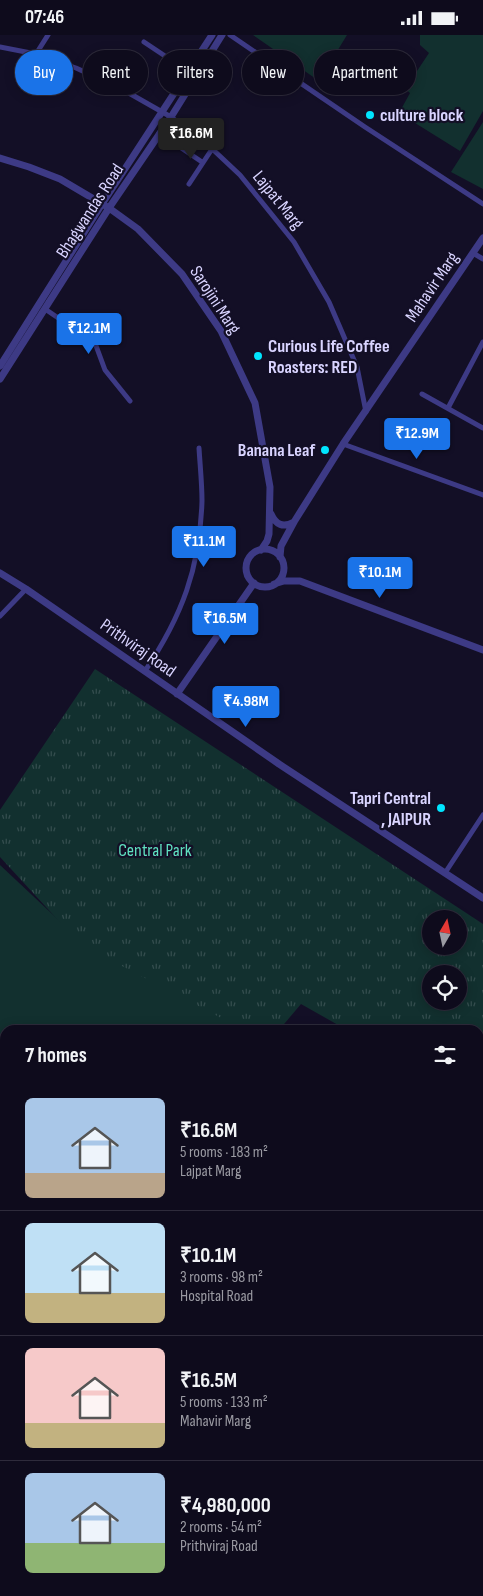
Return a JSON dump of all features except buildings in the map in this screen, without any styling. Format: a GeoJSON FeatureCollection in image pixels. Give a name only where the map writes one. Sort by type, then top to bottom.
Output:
{"type":"FeatureCollection","features":[{"type":"Feature","properties":{"kind":"street"},"geometry":{"type":"LineString","coordinates":[[38,50],[48,35]]}},
{"type":"Feature","properties":{"kind":"street","name":"Bhagwandas Road"},"geometry":{"type":"LineString","coordinates":[[203,50],[212,35]]}},
{"type":"Feature","properties":{"kind":"street","name":"Bhagwandas Road"},"geometry":{"type":"LineString","coordinates":[[0,366],[106,205],[170,117],[222,35]]}},
{"type":"Feature","properties":{"kind":"street"},"geometry":{"type":"LineString","coordinates":[[230,35],[483,204]]}},
{"type":"Feature","properties":{"kind":"street"},"geometry":{"type":"LineString","coordinates":[[144,42],[158,51]]}},
{"type":"Feature","properties":{"kind":"street","name":"Lajpat Marg"},"geometry":{"type":"LineString","coordinates":[[0,47],[18,50]]}},
{"type":"Feature","properties":{"kind":"street","name":"Lajpat Marg"},"geometry":{"type":"LineString","coordinates":[[73,67],[120,88],[163,112],[212,149],[240,175],[294,242],[329,302],[357,367],[366,412]]}},
{"type":"Feature","properties":{"kind":"street","name":"Bhagwandas Road"},"geometry":{"type":"LineString","coordinates":[[0,379],[45,309],[174,95]]}},
{"type":"Feature","properties":{"kind":"street"},"geometry":{"type":"LineString","coordinates":[[159,133],[202,162]]}},
{"type":"Feature","properties":{"kind":"street"},"geometry":{"type":"LineString","coordinates":[[189,183],[212,149]]}},
{"type":"Feature","properties":{"kind":"street","name":"Sarojini Marg"},"geometry":{"type":"LineString","coordinates":[[0,158],[60,179],[106,205],[138,229],[182,274],[221,331],[255,403],[270,487],[269,534],[261,550]]}},
{"type":"Feature","properties":{"kind":"street","name":"Mahavir Marg"},"geometry":{"type":"LineString","coordinates":[[280,557],[282,546],[294,522],[343,444],[483,238]]}},
{"type":"Feature","properties":{"kind":"street"},"geometry":{"type":"LineString","coordinates":[[472,253],[483,259]]}},
{"type":"Feature","properties":{"kind":"street"},"geometry":{"type":"LineString","coordinates":[[45,309],[95,343],[105,370],[130,401]]}},
{"type":"Feature","properties":{"kind":"street"},"geometry":{"type":"LineString","coordinates":[[448,408],[483,343]]}},
{"type":"Feature","properties":{"kind":"street"},"geometry":{"type":"LineString","coordinates":[[422,394],[483,428]]}},
{"type":"Feature","properties":{"kind":"street"},"geometry":{"type":"LineString","coordinates":[[343,444],[483,495]]}},
{"type":"Feature","properties":{"kind":"street"},"geometry":{"type":"LineString","coordinates":[[145,671],[168,635],[181,609],[193,574],[200,537],[202,499],[199,448]]}},
{"type":"Feature","properties":{"kind":"street"},"geometry":{"type":"LineString","coordinates":[[270,513],[274,522],[280,525],[294,522]]}},
{"type":"Feature","properties":{"kind":"street"},"geometry":{"type":"LineString","coordinates":[[300,581],[284,581],[264,586],[254,583],[247,573],[248,561],[255,552],[272,550],[280,557],[284,569],[300,581],[483,650]]}},
{"type":"Feature","properties":{"kind":"street"},"geometry":{"type":"LineString","coordinates":[[274,584],[279,580],[284,569]]}},
{"type":"Feature","properties":{"kind":"street","name":"Prithviraj Road"},"geometry":{"type":"LineString","coordinates":[[0,573],[26,589],[279,765],[483,899]]}},
{"type":"Feature","properties":{"kind":"street"},"geometry":{"type":"LineString","coordinates":[[177,694],[254,583]]}},
{"type":"Feature","properties":{"kind":"street"},"geometry":{"type":"LineString","coordinates":[[0,617],[26,589]]}},
{"type":"Feature","properties":{"kind":"street"},"geometry":{"type":"LineString","coordinates":[[445,873],[483,815]]}},
{"type":"Feature","properties":{"kind":"green space"},"geometry":{"type":"Polygon","coordinates":[[[253,35],[347,35],[338,50],[314,50],[314,78],[304,71],[304,50],[275,50],[253,35]]]}},
{"type":"Feature","properties":{"kind":"green space"},"geometry":{"type":"Polygon","coordinates":[[[420,35],[483,35],[483,111],[460,151],[399,113],[409,95],[416,95],[416,72],[429,53],[420,45],[420,35]]]}},
{"type":"Feature","properties":{"kind":"green space"},"geometry":{"type":"Polygon","coordinates":[[[483,122],[483,189],[451,172],[483,122]]]}},
{"type":"Feature","properties":{"kind":"green space","name":"Central Park"},"geometry":{"type":"Polygon","coordinates":[[[95,669],[462,910],[422,910],[422,955],[468,955],[468,914],[483,924],[483,1025],[338,1025],[301,1004],[283,1025],[234,1025],[80,944],[0,857],[0,810],[95,669]]]}},
{"type":"Feature","properties":{"kind":"green space"},"geometry":{"type":"Polygon","coordinates":[[[0,865],[81,941],[241,1025],[0,1025],[0,865]]]}},
{"type":"Feature","properties":{"kind":"place","name":"culture block"},"geometry":{"type":"Point","coordinates":[370,115]}},
{"type":"Feature","properties":{"kind":"place","name":"Curious Life Coffee Roasters: RED"},"geometry":{"type":"Point","coordinates":[258,356]}},
{"type":"Feature","properties":{"kind":"place","name":"Banana Leaf"},"geometry":{"type":"Point","coordinates":[325,450]}},
{"type":"Feature","properties":{"kind":"place","name":"Tapri Central , JAIPUR"},"geometry":{"type":"Point","coordinates":[441,808]}}]}
